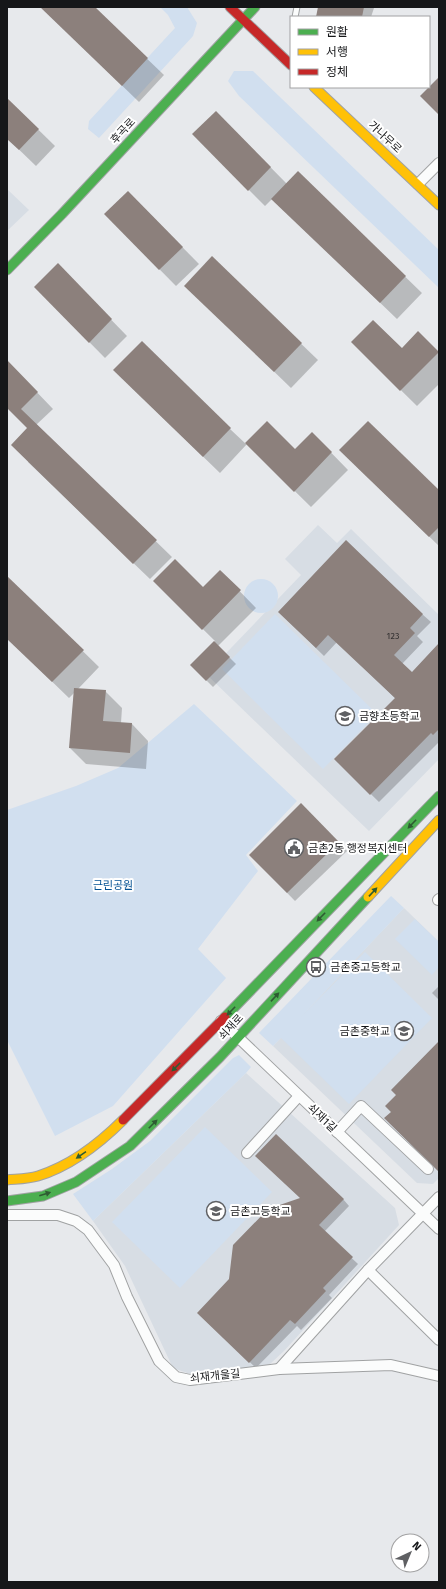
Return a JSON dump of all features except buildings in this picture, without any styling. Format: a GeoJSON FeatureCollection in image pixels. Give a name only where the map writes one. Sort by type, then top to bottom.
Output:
{"type":"FeatureCollection","features":[{"type":"Feature","properties":{"kind":"street"},"geometry":{"type":"LineString","coordinates":[[230,7],[290,64]]}},
{"type":"Feature","properties":{"kind":"street","name":"후곡로"},"geometry":{"type":"LineString","coordinates":[[7,270],[62,214],[255,7]]}},
{"type":"Feature","properties":{"kind":"street","name":"가나무로"},"geometry":{"type":"LineString","coordinates":[[315,88],[439,205]]}},
{"type":"Feature","properties":{"kind":"street"},"geometry":{"type":"LineString","coordinates":[[418,184],[439,163]]}},
{"type":"Feature","properties":{"kind":"street"},"geometry":{"type":"LineString","coordinates":[[7,1180],[37,1176],[68,1163],[95,1146],[221,1022],[439,796]]}},
{"type":"Feature","properties":{"kind":"street","name":"쇠재로"},"geometry":{"type":"LineString","coordinates":[[7,1201],[43,1196],[76,1182],[130,1146],[238,1038],[439,820]]}},
{"type":"Feature","properties":{"kind":"street","name":"쇠재1길"},"geometry":{"type":"LineString","coordinates":[[221,1022],[439,1229]]}},
{"type":"Feature","properties":{"kind":"street"},"geometry":{"type":"LineString","coordinates":[[247,1153],[300,1096]]}},
{"type":"Feature","properties":{"kind":"street"},"geometry":{"type":"LineString","coordinates":[[337,1132],[361,1106],[428,1169]]}},
{"type":"Feature","properties":{"kind":"street"},"geometry":{"type":"LineString","coordinates":[[279,1369],[368,1270],[439,1197]]}},
{"type":"Feature","properties":{"kind":"street","name":"쇠재개울길"},"geometry":{"type":"LineString","coordinates":[[7,1215],[58,1215],[76,1221],[88,1230],[114,1265],[127,1297],[159,1361],[176,1377],[190,1380],[279,1369],[391,1365],[439,1376]]}},
{"type":"Feature","properties":{"kind":"street"},"geometry":{"type":"LineString","coordinates":[[368,1270],[439,1340]]}},
{"type":"Feature","properties":{"kind":"shaded area"},"geometry":{"type":"Polygon","coordinates":[[[7,189],[29,210],[7,231],[7,189]]]}},
{"type":"Feature","properties":{"kind":"shaded area","name":"금향초등학교"},"geometry":{"type":"Polygon","coordinates":[[[318,525],[337,543],[351,529],[439,615],[439,759],[369,831],[206,674],[301,575],[285,559],[318,525]]]}},
{"type":"Feature","properties":{"kind":"shaded area"},"geometry":{"type":"Polygon","coordinates":[[[404,908],[439,942],[439,1178],[433,1184],[417,1183],[273,1046],[404,908]]]}},
{"type":"Feature","properties":{"kind":"shaded area"},"geometry":{"type":"Polygon","coordinates":[[[246,1073],[395,1208],[399,1225],[284,1351],[269,1365],[193,1375],[173,1368],[125,1266],[93,1221],[246,1073]]]}},
{"type":"Feature","properties":{"kind":"green space"},"geometry":{"type":"Polygon","coordinates":[[[160,7],[187,7],[197,23],[193,36],[99,138],[88,129],[89,121],[175,28],[168,15],[160,7]]]}},
{"type":"Feature","properties":{"kind":"green space"},"geometry":{"type":"Polygon","coordinates":[[[234,71],[253,71],[439,250],[439,288],[239,96],[228,81],[234,71]]]}},
{"type":"Feature","properties":{"kind":"green space"},"geometry":{"type":"Polygon","coordinates":[[[264,579],[271,581],[276,586],[278,596],[276,606],[271,611],[258,613],[251,611],[246,606],[244,593],[246,586],[251,581],[264,579]]]}},
{"type":"Feature","properties":{"kind":"green space"},"geometry":{"type":"Polygon","coordinates":[[[275,614],[377,714],[323,769],[222,669],[275,614]]]}},
{"type":"Feature","properties":{"kind":"green space","name":"근린공원"},"geometry":{"type":"Polygon","coordinates":[[[194,704],[297,801],[246,855],[258,871],[198,949],[226,978],[113,1106],[55,1136],[7,1040],[7,810],[76,786],[118,768],[194,704]]]}},
{"type":"Feature","properties":{"kind":"green space"},"geometry":{"type":"Polygon","coordinates":[[[391,896],[404,908],[301,1017],[365,952],[432,1018],[349,1104],[281,1038],[273,1046],[259,1033],[391,896]]]}},
{"type":"Feature","properties":{"kind":"green space"},"geometry":{"type":"Polygon","coordinates":[[[415,919],[439,942],[439,967],[432,975],[395,939],[415,919]]]}},
{"type":"Feature","properties":{"kind":"green space"},"geometry":{"type":"Polygon","coordinates":[[[239,1055],[251,1067],[246,1073],[93,1221],[73,1194],[112,1169],[150,1141],[233,1058],[239,1055]]]}},
{"type":"Feature","properties":{"kind":"green space"},"geometry":{"type":"Polygon","coordinates":[[[205,1127],[272,1192],[180,1288],[112,1222],[205,1127]]]}},
{"type":"Feature","properties":{"kind":"traffic: fast"},"geometry":{"type":"LineString","coordinates":[[7,270],[62,214],[255,7]]}},
{"type":"Feature","properties":{"kind":"traffic: fast"},"geometry":{"type":"LineString","coordinates":[[225,1017],[439,796]]}},
{"type":"Feature","properties":{"kind":"traffic: fast"},"geometry":{"type":"LineString","coordinates":[[7,1201],[43,1196],[76,1182],[130,1146],[220,1057],[368,897]]}},
{"type":"Feature","properties":{"kind":"traffic: slow"},"geometry":{"type":"LineString","coordinates":[[315,88],[439,205]]}},
{"type":"Feature","properties":{"kind":"traffic: slow"},"geometry":{"type":"LineString","coordinates":[[368,897],[439,820]]}},
{"type":"Feature","properties":{"kind":"traffic: slow"},"geometry":{"type":"LineString","coordinates":[[7,1180],[34,1177],[50,1172],[73,1160],[94,1146],[123,1120]]}},
{"type":"Feature","properties":{"kind":"traffic: jam"},"geometry":{"type":"LineString","coordinates":[[230,7],[290,64]]}},
{"type":"Feature","properties":{"kind":"traffic: jam"},"geometry":{"type":"LineString","coordinates":[[123,1120],[225,1017]]}},
{"type":"Feature","properties":{"kind":"place","name":"금향초등학교"},"geometry":{"type":"Point","coordinates":[345,716]}},
{"type":"Feature","properties":{"kind":"place","name":"금촌2동 행정복지센터"},"geometry":{"type":"Point","coordinates":[294,848]}},
{"type":"Feature","properties":{"kind":"place","name":"금촌중고등학교"},"geometry":{"type":"Point","coordinates":[316,967]}},
{"type":"Feature","properties":{"kind":"place","name":"금촌중학교"},"geometry":{"type":"Point","coordinates":[404,1031]}},
{"type":"Feature","properties":{"kind":"place","name":"금촌고등학교"},"geometry":{"type":"Point","coordinates":[216,1211]}}]}
